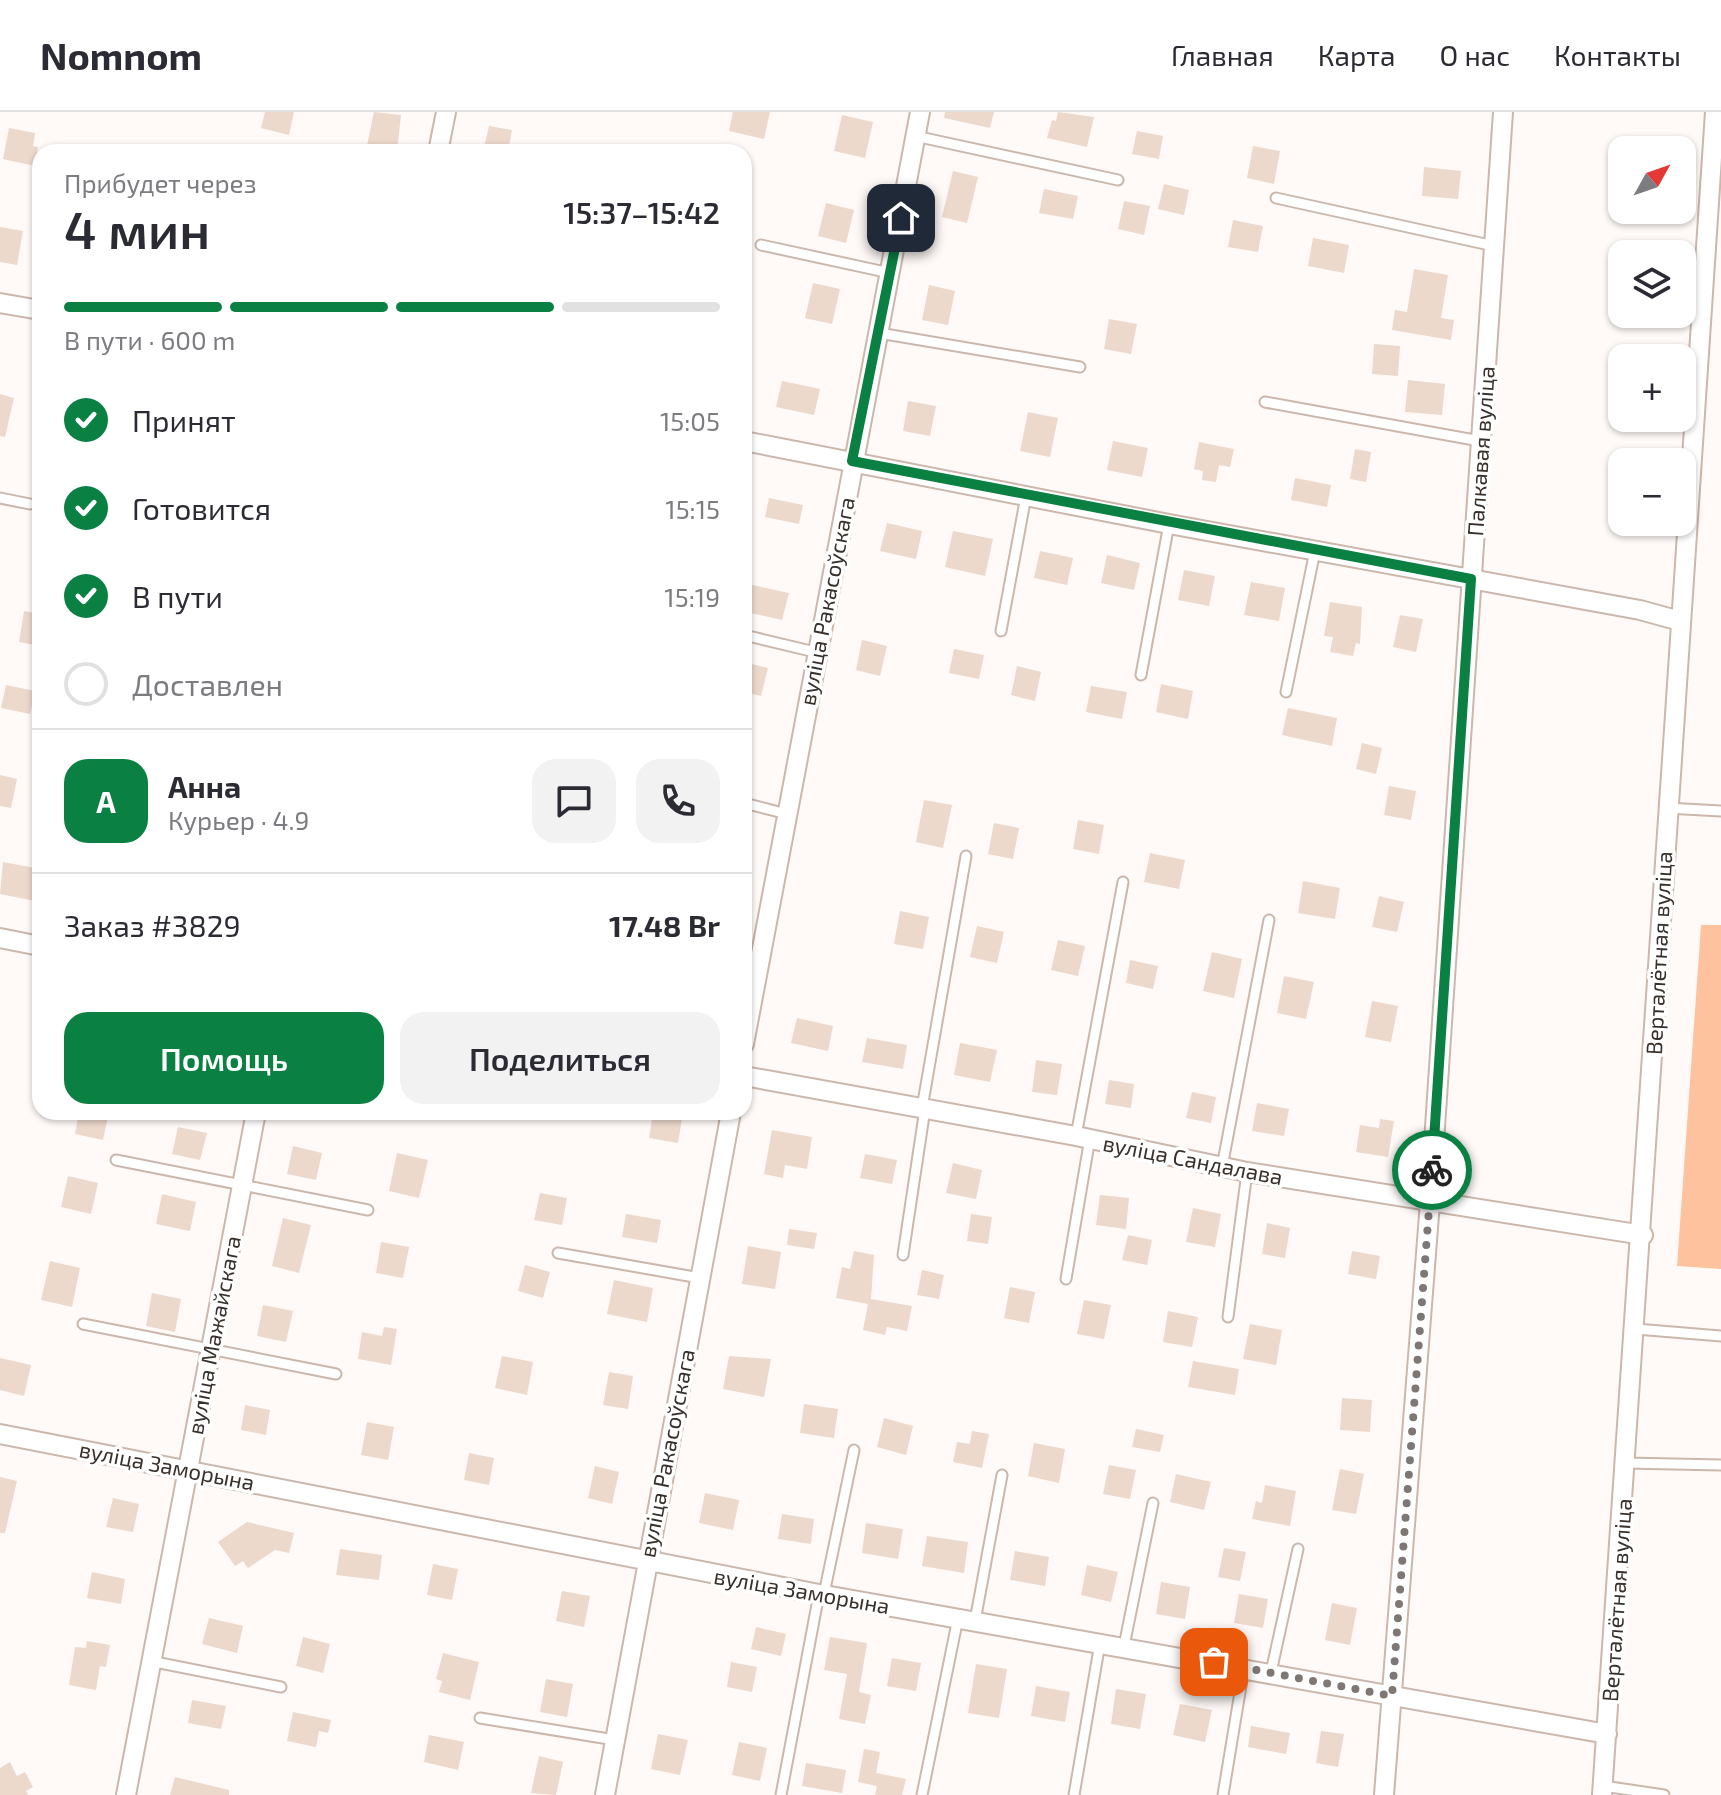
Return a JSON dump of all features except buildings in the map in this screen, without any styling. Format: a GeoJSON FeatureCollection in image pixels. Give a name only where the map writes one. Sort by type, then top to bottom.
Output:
{"type":"FeatureCollection","features":[{"type":"Feature","properties":{"kind":"street"},"geometry":{"type":"LineString","coordinates":[[440,144],[446,112]]}},
{"type":"Feature","properties":{"kind":"street","name":"вуліца Ракасоўскага"},"geometry":{"type":"LineString","coordinates":[[752,966],[787,814],[815,652],[920,112]]}},
{"type":"Feature","properties":{"kind":"street","name":"Палкавая вуліца"},"geometry":{"type":"LineString","coordinates":[[1384,1795],[1430,1202],[1503,112]]}},
{"type":"Feature","properties":{"kind":"street","name":"Верталётная вуліца"},"geometry":{"type":"LineString","coordinates":[[1603,1791],[1643,1235],[1666,808],[1708,275],[1715,112]]}},
{"type":"Feature","properties":{"kind":"street"},"geometry":{"type":"LineString","coordinates":[[0,303],[32,309]]}},
{"type":"Feature","properties":{"kind":"street"},"geometry":{"type":"LineString","coordinates":[[752,442],[1169,524],[1640,610],[1680,621]]}},
{"type":"Feature","properties":{"kind":"street"},"geometry":{"type":"LineString","coordinates":[[0,938],[32,944]]}},
{"type":"Feature","properties":{"kind":"street","name":"вуліца Сандалава"},"geometry":{"type":"LineString","coordinates":[[752,1077],[1083,1137],[1247,1172],[1643,1235]]}},
{"type":"Feature","properties":{"kind":"street","name":"вуліца Мажайскага"},"geometry":{"type":"LineString","coordinates":[[126,1795],[255,1120]]}},
{"type":"Feature","properties":{"kind":"street","name":"вуліца Ракасоўскага"},"geometry":{"type":"LineString","coordinates":[[605,1795],[730,1120]]}},
{"type":"Feature","properties":{"kind":"street","name":"вуліца Заморына"},"geometry":{"type":"LineString","coordinates":[[0,1434],[822,1594],[1607,1734]]}},
{"type":"Feature","properties":{"kind":"lane"},"geometry":{"type":"LineString","coordinates":[[915,136],[1118,180]]}},
{"type":"Feature","properties":{"kind":"lane"},"geometry":{"type":"LineString","coordinates":[[1276,198],[1494,246]]}},
{"type":"Feature","properties":{"kind":"lane"},"geometry":{"type":"LineString","coordinates":[[761,245],[891,273]]}},
{"type":"Feature","properties":{"kind":"lane"},"geometry":{"type":"LineString","coordinates":[[879,333],[1080,367]]}},
{"type":"Feature","properties":{"kind":"lane"},"geometry":{"type":"LineString","coordinates":[[1265,402],[1480,441]]}},
{"type":"Feature","properties":{"kind":"lane"},"geometry":{"type":"LineString","coordinates":[[1001,631],[1026,496]]}},
{"type":"Feature","properties":{"kind":"lane"},"geometry":{"type":"LineString","coordinates":[[0,498],[30,504]]}},
{"type":"Feature","properties":{"kind":"lane"},"geometry":{"type":"LineString","coordinates":[[1141,675],[1169,524]]}},
{"type":"Feature","properties":{"kind":"lane"},"geometry":{"type":"LineString","coordinates":[[1286,692],[1315,551]]}},
{"type":"Feature","properties":{"kind":"lane"},"geometry":{"type":"LineString","coordinates":[[752,637],[815,652]]}},
{"type":"Feature","properties":{"kind":"lane"},"geometry":{"type":"LineString","coordinates":[[752,805],[787,814]]}},
{"type":"Feature","properties":{"kind":"lane"},"geometry":{"type":"LineString","coordinates":[[1666,808],[1721,811]]}},
{"type":"Feature","properties":{"kind":"lane"},"geometry":{"type":"LineString","coordinates":[[903,1255],[966,856]]}},
{"type":"Feature","properties":{"kind":"lane"},"geometry":{"type":"LineString","coordinates":[[1066,1279],[1083,1137],[1123,882]]}},
{"type":"Feature","properties":{"kind":"lane"},"geometry":{"type":"LineString","coordinates":[[1222,1167],[1269,920]]}},
{"type":"Feature","properties":{"kind":"lane"},"geometry":{"type":"LineString","coordinates":[[116,1160],[368,1210]]}},
{"type":"Feature","properties":{"kind":"lane"},"geometry":{"type":"LineString","coordinates":[[1228,1317],[1247,1172]]}},
{"type":"Feature","properties":{"kind":"lane"},"geometry":{"type":"LineString","coordinates":[[558,1253],[700,1278]]}},
{"type":"Feature","properties":{"kind":"lane"},"geometry":{"type":"LineString","coordinates":[[83,1324],[336,1374]]}},
{"type":"Feature","properties":{"kind":"lane"},"geometry":{"type":"LineString","coordinates":[[1636,1329],[1721,1336]]}},
{"type":"Feature","properties":{"kind":"lane"},"geometry":{"type":"LineString","coordinates":[[781,1795],[854,1450]]}},
{"type":"Feature","properties":{"kind":"lane"},"geometry":{"type":"LineString","coordinates":[[1626,1463],[1721,1465]]}},
{"type":"Feature","properties":{"kind":"lane"},"geometry":{"type":"LineString","coordinates":[[922,1795],[1002,1475]]}},
{"type":"Feature","properties":{"kind":"lane"},"geometry":{"type":"LineString","coordinates":[[1124,1646],[1153,1503]]}},
{"type":"Feature","properties":{"kind":"lane"},"geometry":{"type":"LineString","coordinates":[[1271,1672],[1298,1549]]}},
{"type":"Feature","properties":{"kind":"lane"},"geometry":{"type":"LineString","coordinates":[[1074,1795],[1100,1643]]}},
{"type":"Feature","properties":{"kind":"lane"},"geometry":{"type":"LineString","coordinates":[[150,1661],[281,1687]]}},
{"type":"Feature","properties":{"kind":"lane"},"geometry":{"type":"LineString","coordinates":[[1223,1795],[1244,1668]]}},
{"type":"Feature","properties":{"kind":"lane"},"geometry":{"type":"LineString","coordinates":[[480,1718],[616,1741]]}},
{"type":"Feature","properties":{"kind":"lane"},"geometry":{"type":"LineString","coordinates":[[1603,1791],[1664,1795]]}},
{"type":"Feature","properties":{"kind":"shaded area"},"geometry":{"type":"Polygon","coordinates":[[[1701,925],[1721,925],[1721,1269],[1677,1266],[1701,925]]]}},
{"type":"Feature","properties":{"kind":"way so far"},"geometry":{"type":"LineString","coordinates":[[1214,1662],[1392,1696],[1432,1170]]}},
{"type":"Feature","properties":{"kind":"route"},"geometry":{"type":"LineString","coordinates":[[901,218],[852,461],[1169,524],[1471,579],[1432,1170]]}}]}
